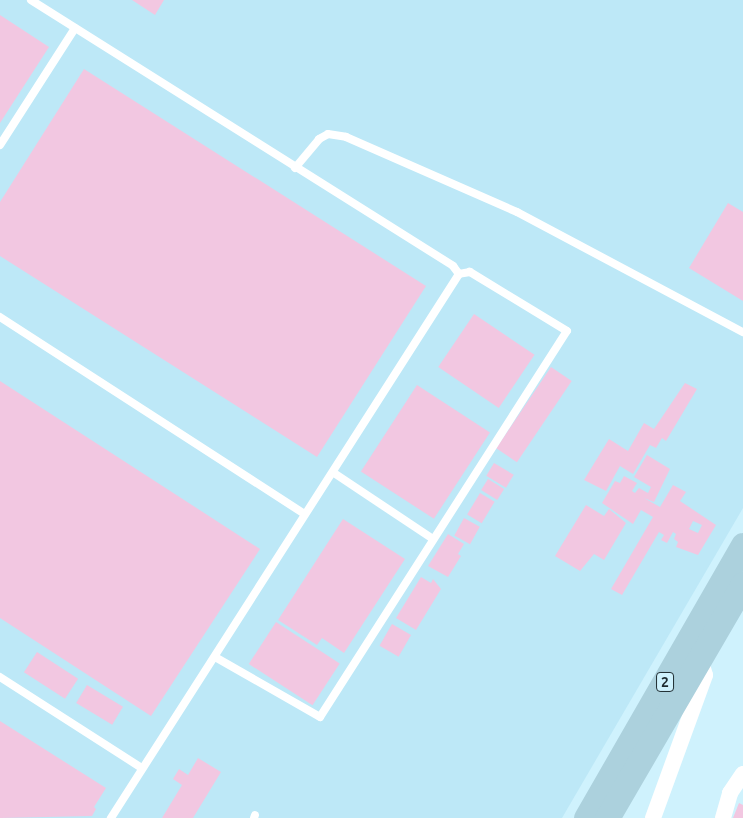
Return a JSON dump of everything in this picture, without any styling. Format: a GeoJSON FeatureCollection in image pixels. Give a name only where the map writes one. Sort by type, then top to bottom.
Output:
{"type":"FeatureCollection","features":[{"type":"Feature","properties":{"kind":"main road","name":"2"},"geometry":{"type":"LineString","coordinates":[[586,818],[743,545]]}},
{"type":"Feature","properties":{"kind":"main road","name":"2"},"geometry":{"type":"LineString","coordinates":[[607,818],[743,584]]}},
{"type":"Feature","properties":{"kind":"street"},"geometry":{"type":"LineString","coordinates":[[653,818],[705,675],[700,659]]}},
{"type":"Feature","properties":{"kind":"street"},"geometry":{"type":"LineString","coordinates":[[723,818],[730,793],[743,774]]}},
{"type":"Feature","properties":{"kind":"lane"},"geometry":{"type":"LineString","coordinates":[[31,0],[453,266],[459,274]]}},
{"type":"Feature","properties":{"kind":"lane"},"geometry":{"type":"LineString","coordinates":[[0,145],[75,28]]}},
{"type":"Feature","properties":{"kind":"lane"},"geometry":{"type":"LineString","coordinates":[[295,168],[320,139],[328,134],[346,137],[517,212],[743,332]]}},
{"type":"Feature","properties":{"kind":"lane"},"geometry":{"type":"LineString","coordinates":[[110,818],[305,514],[334,472],[459,274],[470,272],[567,331],[320,717],[215,657]]}},
{"type":"Feature","properties":{"kind":"lane"},"geometry":{"type":"LineString","coordinates":[[0,317],[305,514]]}},
{"type":"Feature","properties":{"kind":"lane"},"geometry":{"type":"LineString","coordinates":[[334,472],[433,538]]}},
{"type":"Feature","properties":{"kind":"lane"},"geometry":{"type":"LineString","coordinates":[[0,677],[142,768]]}},
{"type":"Feature","properties":{"kind":"shaded area"},"geometry":{"type":"Polygon","coordinates":[[[0,0],[743,0],[743,508],[562,818],[0,818],[0,0]]]}},
{"type":"Feature","properties":{"kind":"building"},"geometry":{"type":"Polygon","coordinates":[[[132,0],[164,0],[155,15],[132,0]]]}},
{"type":"Feature","properties":{"kind":"building"},"geometry":{"type":"Polygon","coordinates":[[[0,15],[49,47],[0,123],[0,15]]]}},
{"type":"Feature","properties":{"kind":"building"},"geometry":{"type":"Polygon","coordinates":[[[84,69],[426,286],[317,457],[0,256],[0,202],[84,69]]]}},
{"type":"Feature","properties":{"kind":"building"},"geometry":{"type":"Polygon","coordinates":[[[728,203],[743,212],[743,301],[689,268],[728,203]]]}},
{"type":"Feature","properties":{"kind":"building"},"geometry":{"type":"Polygon","coordinates":[[[474,314],[535,355],[499,408],[438,367],[474,314]]]}},
{"type":"Feature","properties":{"kind":"building"},"geometry":{"type":"Polygon","coordinates":[[[551,367],[572,381],[517,462],[496,448],[551,367]]]}},
{"type":"Feature","properties":{"kind":"building"},"geometry":{"type":"Polygon","coordinates":[[[0,381],[260,549],[151,716],[0,618],[0,381]]]}},
{"type":"Feature","properties":{"kind":"building"},"geometry":{"type":"Polygon","coordinates":[[[685,383],[697,389],[666,441],[662,438],[656,448],[650,445],[633,474],[620,466],[606,491],[584,480],[609,439],[628,451],[644,423],[654,429],[685,383]]]}},
{"type":"Feature","properties":{"kind":"building"},"geometry":{"type":"Polygon","coordinates":[[[417,385],[490,432],[434,519],[361,471],[417,385]]]}},
{"type":"Feature","properties":{"kind":"building"},"geometry":{"type":"Polygon","coordinates":[[[647,455],[670,469],[654,502],[644,498],[660,507],[673,485],[686,492],[680,501],[716,525],[698,555],[676,547],[678,542],[674,539],[676,534],[673,532],[667,543],[661,540],[664,535],[659,532],[622,595],[611,589],[653,517],[641,510],[633,524],[602,503],[615,481],[620,483],[624,476],[637,483],[632,491],[635,493],[639,488],[648,493],[651,487],[634,477],[647,455]],[[693,521],[689,529],[698,533],[702,525],[693,521]]]}},
{"type":"Feature","properties":{"kind":"building"},"geometry":{"type":"Polygon","coordinates":[[[494,463],[514,475],[506,488],[486,476],[494,463]]]}},
{"type":"Feature","properties":{"kind":"building"},"geometry":{"type":"Polygon","coordinates":[[[488,479],[504,489],[497,500],[481,490],[488,479]]]}},
{"type":"Feature","properties":{"kind":"building"},"geometry":{"type":"Polygon","coordinates":[[[480,493],[495,502],[482,523],[467,514],[480,493]]]}},
{"type":"Feature","properties":{"kind":"building"},"geometry":{"type":"Polygon","coordinates":[[[586,505],[604,516],[609,509],[626,523],[604,560],[594,554],[580,571],[555,556],[586,505]]]}},
{"type":"Feature","properties":{"kind":"building"},"geometry":{"type":"Polygon","coordinates":[[[464,518],[480,527],[470,544],[454,535],[464,518]]]}},
{"type":"Feature","properties":{"kind":"building"},"geometry":{"type":"Polygon","coordinates":[[[343,519],[405,559],[344,653],[322,638],[317,645],[278,620],[343,519]]]}},
{"type":"Feature","properties":{"kind":"building"},"geometry":{"type":"Polygon","coordinates":[[[448,534],[464,544],[458,554],[461,556],[448,577],[428,566],[448,534]]]}},
{"type":"Feature","properties":{"kind":"building"},"geometry":{"type":"Polygon","coordinates":[[[421,577],[431,583],[433,579],[441,589],[416,630],[396,618],[421,577]]]}},
{"type":"Feature","properties":{"kind":"building"},"geometry":{"type":"Polygon","coordinates":[[[276,622],[340,663],[313,705],[249,664],[276,622]]]}},
{"type":"Feature","properties":{"kind":"building"},"geometry":{"type":"Polygon","coordinates":[[[392,624],[411,635],[399,657],[380,646],[392,624]]]}},
{"type":"Feature","properties":{"kind":"building"},"geometry":{"type":"Polygon","coordinates":[[[37,652],[78,679],[65,699],[24,672],[37,652]]]}},
{"type":"Feature","properties":{"kind":"building"},"geometry":{"type":"Polygon","coordinates":[[[87,685],[123,707],[112,725],[76,703],[87,685]]]}},
{"type":"Feature","properties":{"kind":"building"},"geometry":{"type":"Polygon","coordinates":[[[0,721],[106,788],[94,807],[96,809],[92,816],[0,818],[0,721]]]}},
{"type":"Feature","properties":{"kind":"building"},"geometry":{"type":"Polygon","coordinates":[[[198,758],[221,772],[193,818],[162,818],[182,785],[173,779],[179,769],[188,775],[198,758]]]}},
{"type":"Feature","properties":{"kind":"building"},"geometry":{"type":"Polygon","coordinates":[[[739,803],[743,805],[743,818],[733,818],[739,803]]]}}]}
